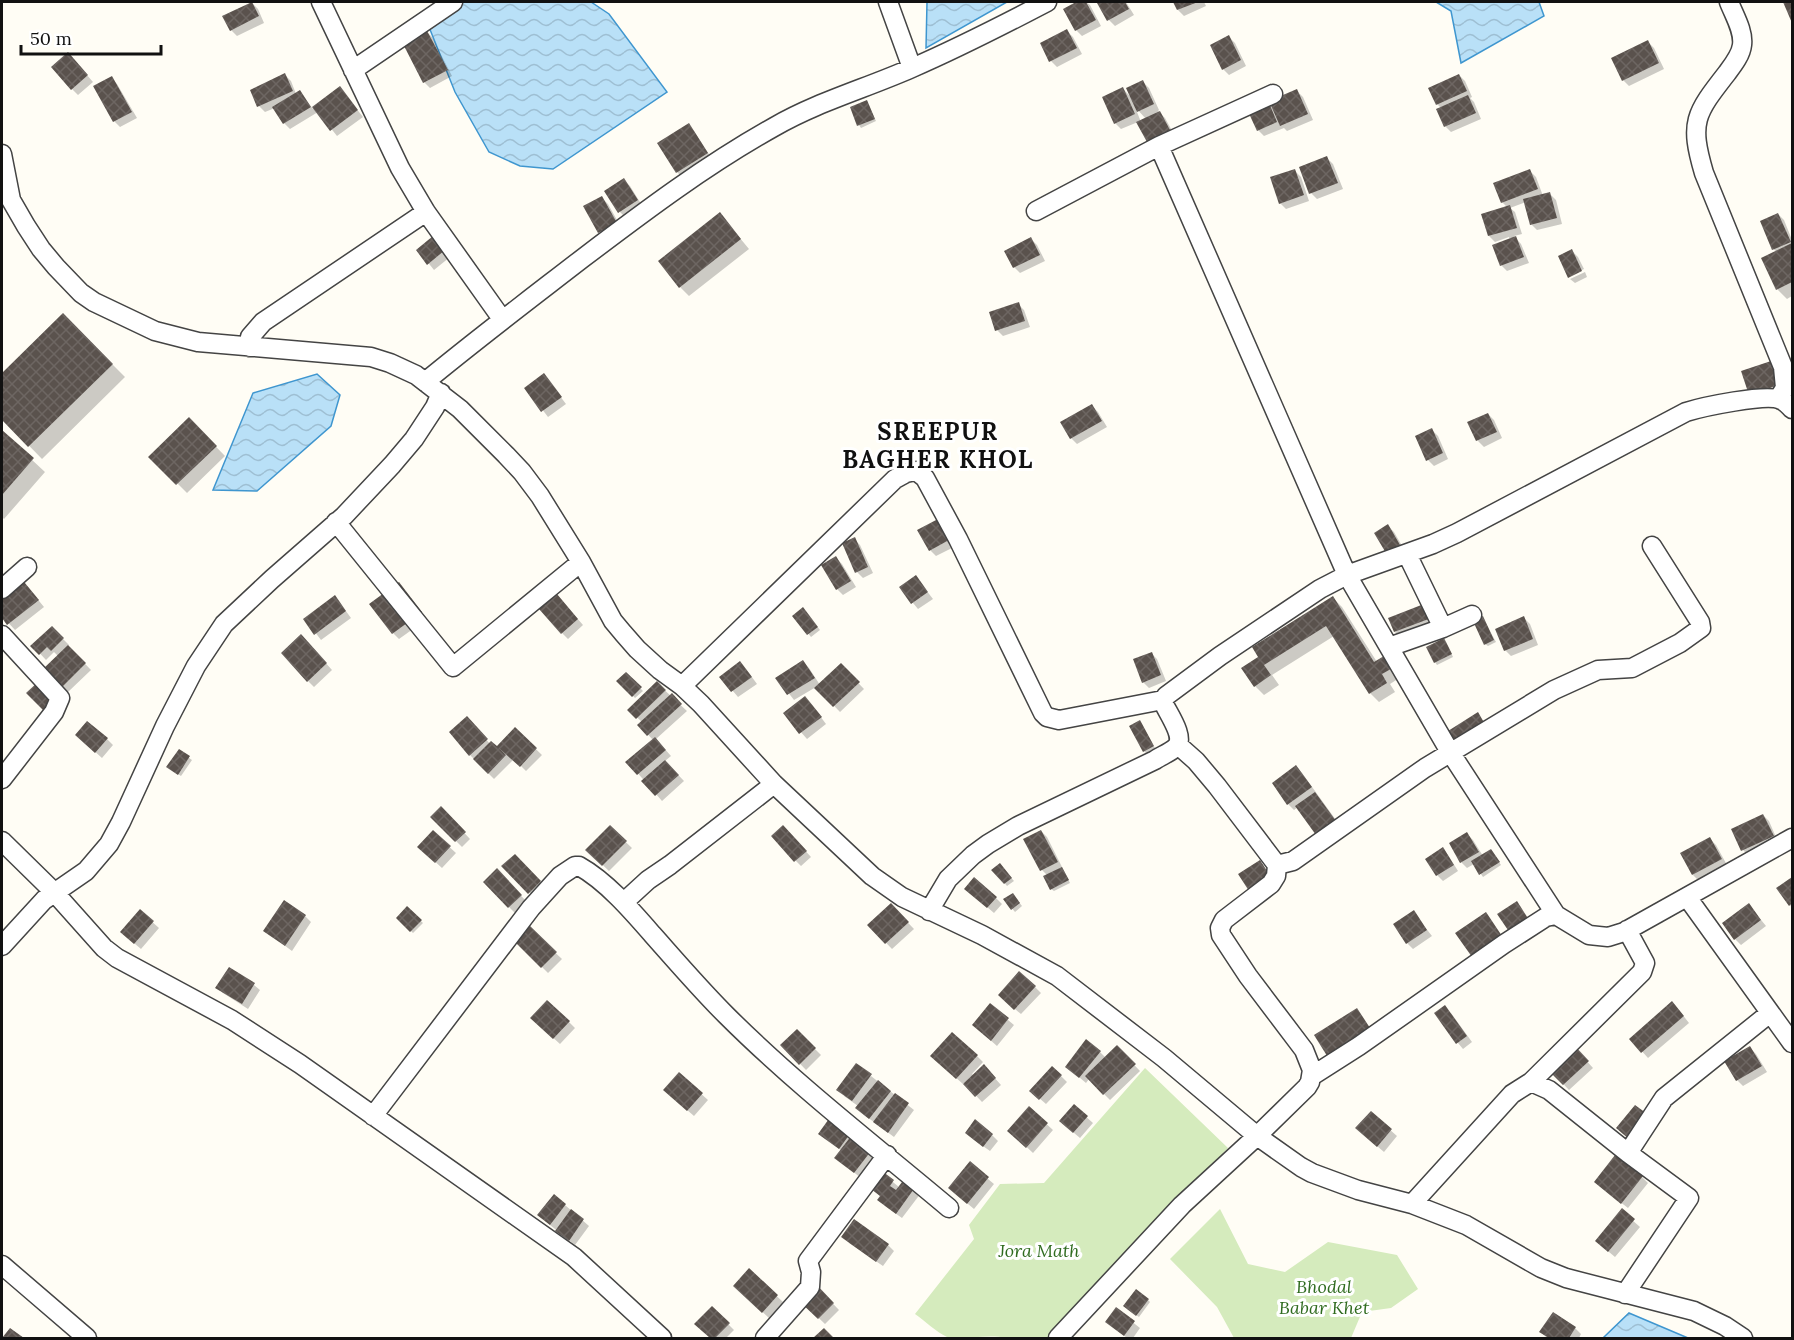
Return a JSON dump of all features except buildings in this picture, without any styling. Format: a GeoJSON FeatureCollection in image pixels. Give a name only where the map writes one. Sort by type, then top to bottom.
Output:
{"type":"FeatureCollection","features":[{"type":"Feature","properties":{"kind":"street"},"geometry":{"type":"LineString","coordinates":[[321,2],[400,168],[426,212],[502,319]]}},
{"type":"Feature","properties":{"kind":"street"},"geometry":{"type":"LineString","coordinates":[[353,70],[453,2]]}},
{"type":"Feature","properties":{"kind":"street"},"geometry":{"type":"LineString","coordinates":[[888,2],[912,68]]}},
{"type":"Feature","properties":{"kind":"street"},"geometry":{"type":"LineString","coordinates":[[425,382],[502,319],[676,189],[741,145],[776,125],[912,68],[1047,2]]}},
{"type":"Feature","properties":{"kind":"street"},"geometry":{"type":"LineString","coordinates":[[682,686],[895,479],[906,473],[916,471],[925,478],[958,539],[1043,713],[1047,717],[1059,720],[1163,700],[1170,692],[1256,631],[1347,575],[1457,533],[1686,412],[1708,406],[1785,404],[1788,365],[1704,173],[1697,149],[1695,130],[1698,114],[1742,50],[1742,33],[1729,2]]}},
{"type":"Feature","properties":{"kind":"street"},"geometry":{"type":"LineString","coordinates":[[1036,211],[1160,146],[1273,94]]}},
{"type":"Feature","properties":{"kind":"street"},"geometry":{"type":"LineString","coordinates":[[1160,146],[1347,575],[1450,752],[1556,915],[1589,935],[1608,937],[1627,930],[1792,838]]}},
{"type":"Feature","properties":{"kind":"street"},"geometry":{"type":"LineString","coordinates":[[2,154],[7,201],[40,249],[67,280],[94,302],[155,331],[198,342],[371,357],[416,375],[441,393],[460,409],[522,472],[540,496],[581,562],[604,605],[637,650],[682,686],[720,723],[774,784],[872,876],[902,897],[982,934],[1066,982],[1164,1058],[1257,1136],[1312,1173],[1358,1190],[1412,1204],[1466,1225],[1541,1268],[1566,1278],[1694,1311],[1725,1326],[1743,1338]]}},
{"type":"Feature","properties":{"kind":"street"},"geometry":{"type":"LineString","coordinates":[[249,347],[250,337],[264,322],[426,212]]}},
{"type":"Feature","properties":{"kind":"street"},"geometry":{"type":"LineString","coordinates":[[2,946],[24,919],[54,892],[86,871],[109,844],[191,674],[224,624],[336,522],[414,440],[441,393]]}},
{"type":"Feature","properties":{"kind":"street"},"geometry":{"type":"LineString","coordinates":[[336,522],[453,667],[581,562]]}},
{"type":"Feature","properties":{"kind":"street"},"geometry":{"type":"LineString","coordinates":[[1276,865],[1293,861],[1425,768],[1554,690],[1586,674],[1605,668],[1632,668],[1672,648],[1699,631],[1700,622],[1652,546]]}},
{"type":"Feature","properties":{"kind":"street"},"geometry":{"type":"LineString","coordinates":[[1407,554],[1443,628]]}},
{"type":"Feature","properties":{"kind":"street"},"geometry":{"type":"LineString","coordinates":[[2,589],[27,567]]}},
{"type":"Feature","properties":{"kind":"street"},"geometry":{"type":"LineString","coordinates":[[1389,647],[1472,615]]}},
{"type":"Feature","properties":{"kind":"street"},"geometry":{"type":"LineString","coordinates":[[2,779],[54,712],[60,698],[3,630]]}},
{"type":"Feature","properties":{"kind":"street"},"geometry":{"type":"LineString","coordinates":[[929,910],[948,879],[988,844],[1018,826],[1176,748],[1178,733],[1163,700]]}},
{"type":"Feature","properties":{"kind":"street"},"geometry":{"type":"LineString","coordinates":[[1058,1338],[1182,1205],[1307,1087],[1312,1076],[1304,1050],[1248,976],[1220,931],[1224,920],[1271,884],[1276,876],[1276,865],[1196,760],[1178,745]]}},
{"type":"Feature","properties":{"kind":"street"},"geometry":{"type":"LineString","coordinates":[[624,902],[648,880],[670,866],[774,784]]}},
{"type":"Feature","properties":{"kind":"street"},"geometry":{"type":"LineString","coordinates":[[2,841],[54,892],[104,948],[117,958],[232,1020],[300,1064],[574,1257],[662,1338]]}},
{"type":"Feature","properties":{"kind":"street"},"geometry":{"type":"LineString","coordinates":[[373,1116],[531,908],[560,876],[575,866],[579,866],[624,902],[681,967],[756,1045],[949,1208]]}},
{"type":"Feature","properties":{"kind":"street"},"geometry":{"type":"LineString","coordinates":[[1687,897],[1792,1043]]}},
{"type":"Feature","properties":{"kind":"street"},"geometry":{"type":"LineString","coordinates":[[1312,1076],[1359,1046],[1504,944],[1546,917],[1556,915]]}},
{"type":"Feature","properties":{"kind":"street"},"geometry":{"type":"LineString","coordinates":[[1412,1204],[1512,1094],[1531,1082],[1642,972],[1645,963],[1627,930]]}},
{"type":"Feature","properties":{"kind":"street"},"geometry":{"type":"LineString","coordinates":[[1628,1153],[1664,1098],[1770,1012]]}},
{"type":"Feature","properties":{"kind":"street"},"geometry":{"type":"LineString","coordinates":[[1531,1082],[1549,1090],[1689,1198],[1624,1294]]}},
{"type":"Feature","properties":{"kind":"street"},"geometry":{"type":"LineString","coordinates":[[765,1338],[810,1287],[811,1272],[808,1261],[887,1155]]}},
{"type":"Feature","properties":{"kind":"street"},"geometry":{"type":"LineString","coordinates":[[2,1265],[87,1338]]}},
{"type":"Feature","properties":{"kind":"green space","name":"Jora Math"},"geometry":{"type":"Polygon","coordinates":[[[1145,1068],[1228,1148],[1048,1338],[947,1337],[915,1314],[974,1239],[969,1225],[1000,1184],[1044,1183],[1145,1068]]]}},
{"type":"Feature","properties":{"kind":"green space","name":"Bhodal Babar Khet"},"geometry":{"type":"Polygon","coordinates":[[[1220,1209],[1248,1264],[1285,1272],[1328,1242],[1397,1255],[1418,1289],[1391,1308],[1362,1312],[1351,1338],[1234,1338],[1217,1307],[1170,1259],[1220,1209]]]}},
{"type":"Feature","properties":{"kind":"water"},"geometry":{"type":"Polygon","coordinates":[[[438,2],[591,2],[609,14],[667,92],[553,169],[520,166],[489,152],[455,92],[429,27],[438,2]]]}},
{"type":"Feature","properties":{"kind":"water"},"geometry":{"type":"Polygon","coordinates":[[[927,2],[1007,2],[926,48],[927,2]]]}},
{"type":"Feature","properties":{"kind":"water"},"geometry":{"type":"Polygon","coordinates":[[[1436,2],[1539,2],[1544,16],[1461,63],[1451,11],[1436,2]]]}},
{"type":"Feature","properties":{"kind":"water"},"geometry":{"type":"Polygon","coordinates":[[[317,374],[340,395],[331,426],[257,491],[213,490],[253,393],[317,374]]]}},
{"type":"Feature","properties":{"kind":"water"},"geometry":{"type":"Polygon","coordinates":[[[1629,1313],[1688,1338],[1603,1338],[1629,1313]]]}},
{"type":"Feature","properties":{"kind":"district","name":"SREEPUR BAGHER KHOL"},"geometry":{"type":"Point","coordinates":[938,445]}}]}
